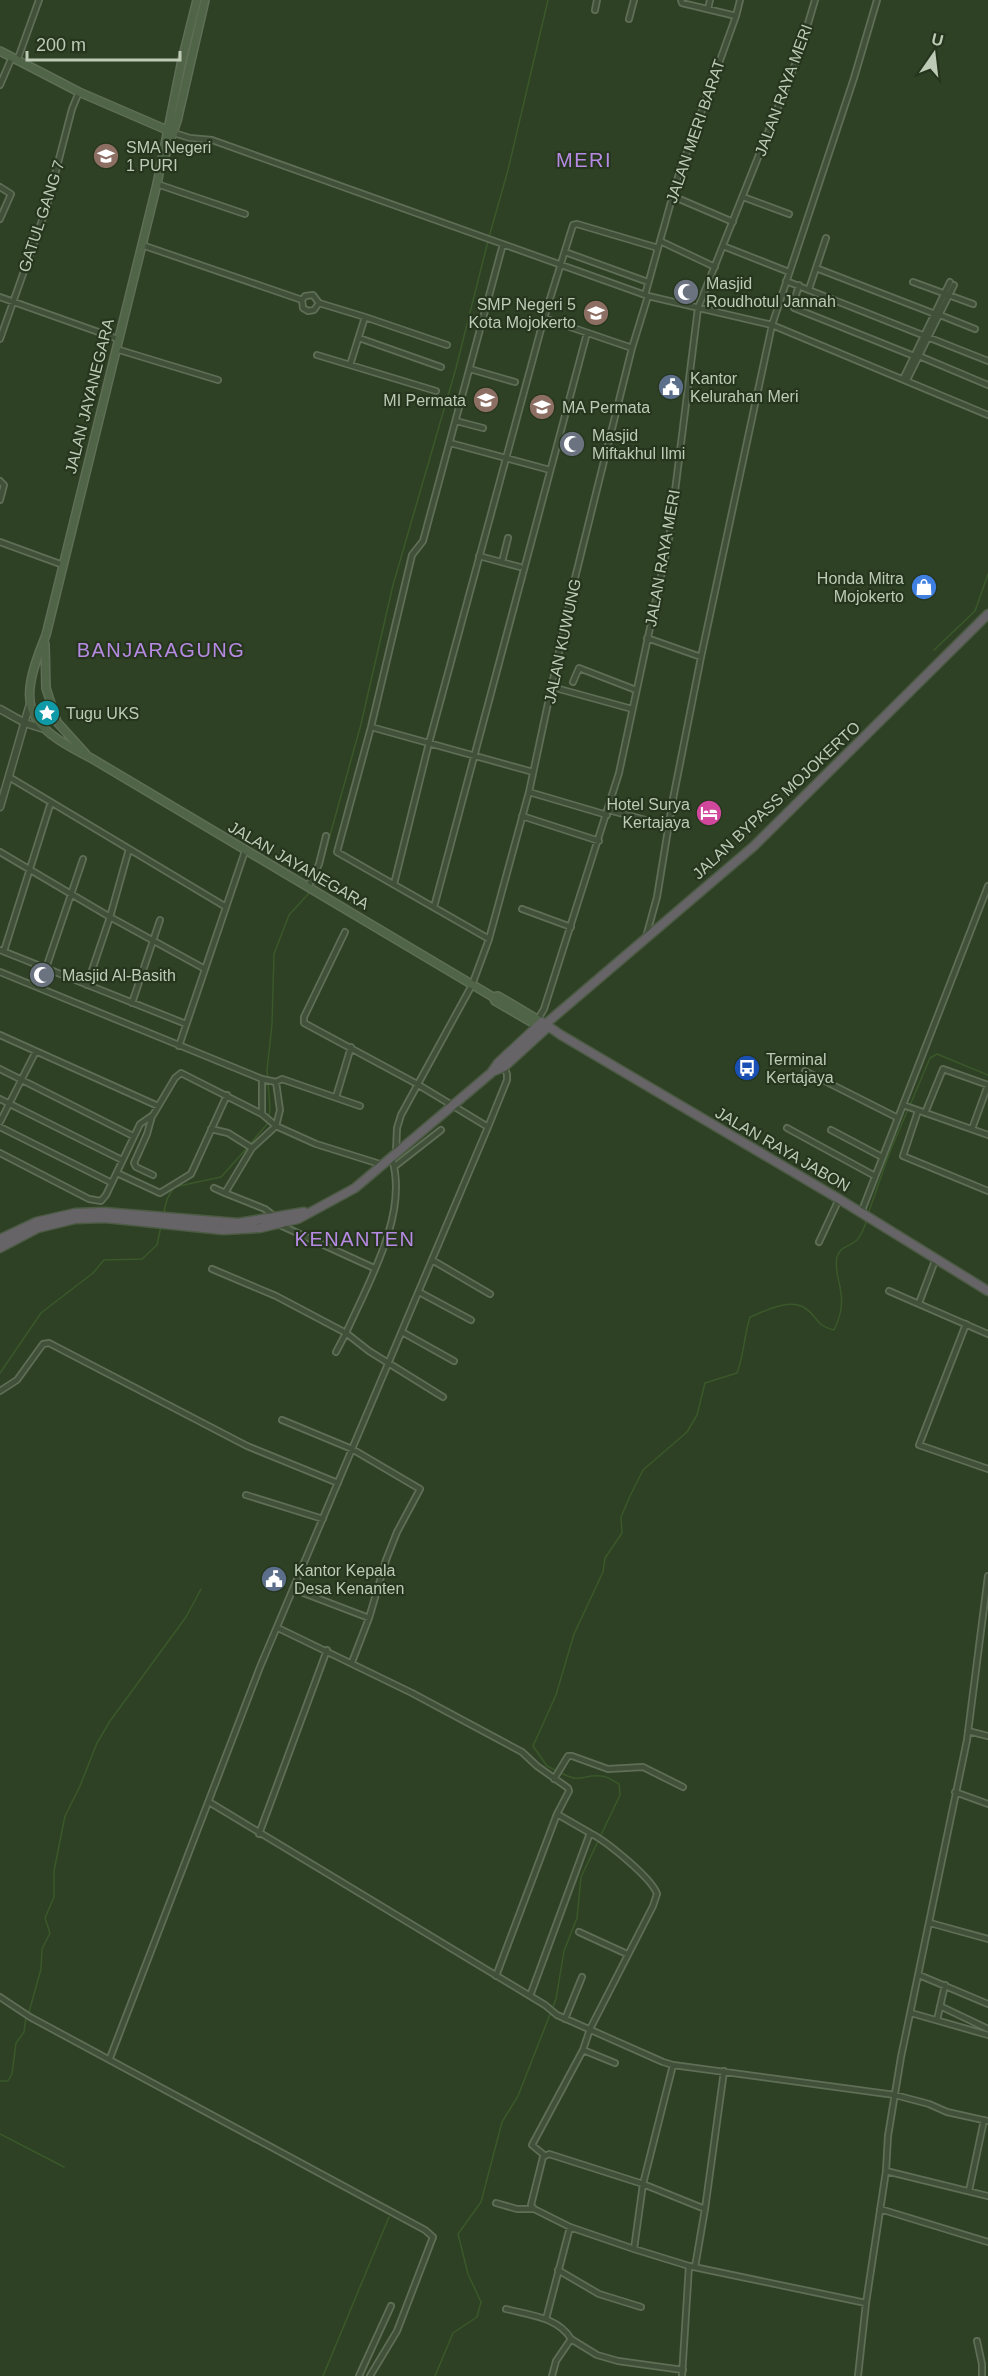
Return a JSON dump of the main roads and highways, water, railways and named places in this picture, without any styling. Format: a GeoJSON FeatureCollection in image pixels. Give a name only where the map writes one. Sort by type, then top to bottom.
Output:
{"type":"FeatureCollection","features":[{"type":"Feature","properties":{"kind":"highway","name":"JALAN BYPASS MOJOKERTO"},"geometry":{"type":"LineString","coordinates":[[0,1239],[36,1222],[75,1213],[104,1212],[175,1222],[278,1222],[342,1197],[394,1160],[491,1073],[498,1064],[547,1025],[760,840],[988,614]]}},
{"type":"Feature","properties":{"kind":"highway","name":"JALAN BYPASS MOJOKERTO"},"geometry":{"type":"LineString","coordinates":[[491,1073],[504,1067],[547,1025]]}},
{"type":"Feature","properties":{"kind":"highway","name":"JALAN RAYA JABON"},"geometry":{"type":"LineString","coordinates":[[547,1025],[839,1199],[988,1291]]}},
{"type":"Feature","properties":{"kind":"highway","name":"JALAN BYPASS MOJOKERTO"},"geometry":{"type":"LineString","coordinates":[[0,1248],[38,1228],[75,1220],[152,1219]]}},
{"type":"Feature","properties":{"kind":"main road"},"geometry":{"type":"LineString","coordinates":[[170,132],[197,0]]}},
{"type":"Feature","properties":{"kind":"main road"},"geometry":{"type":"LineString","coordinates":[[170,132],[205,0]]}},
{"type":"Feature","properties":{"kind":"main road"},"geometry":{"type":"LineString","coordinates":[[0,51],[79,92],[170,132]]}},
{"type":"Feature","properties":{"kind":"main road","name":"JALAN JAYANEGARA"},"geometry":{"type":"LineString","coordinates":[[170,132],[46,635],[38,654],[30,688],[29,707],[41,728],[51,737],[318,893],[492,997],[495,1001],[547,1025]]}},
{"type":"Feature","properties":{"kind":"main road","name":"JALAN JAYANEGARA"},"geometry":{"type":"LineString","coordinates":[[46,635],[44,662],[46,688],[57,722],[91,759]]}},
{"type":"Feature","properties":{"kind":"main road"},"geometry":{"type":"LineString","coordinates":[[30,688],[37,684],[46,688]]}},
{"type":"Feature","properties":{"kind":"main road"},"geometry":{"type":"LineString","coordinates":[[51,737],[61,732],[62,728]]}},
{"type":"Feature","properties":{"kind":"waterway"},"geometry":{"type":"LineString","coordinates":[[489,237],[508,170],[548,0]]}},
{"type":"Feature","properties":{"kind":"waterway"},"geometry":{"type":"LineString","coordinates":[[313,888],[322,864],[361,724],[393,585],[456,368],[488,241]]}},
{"type":"Feature","properties":{"kind":"waterway"},"geometry":{"type":"LineString","coordinates":[[934,650],[975,611],[988,574]]}},
{"type":"Feature","properties":{"kind":"waterway"},"geometry":{"type":"LineString","coordinates":[[269,1118],[267,1070],[272,1024],[274,954],[289,915],[310,892]]}},
{"type":"Feature","properties":{"kind":"waterway"},"geometry":{"type":"LineString","coordinates":[[910,1105],[930,1058],[937,1054],[988,1075]]}},
{"type":"Feature","properties":{"kind":"waterway"},"geometry":{"type":"LineString","coordinates":[[868,1214],[908,1109]]}},
{"type":"Feature","properties":{"kind":"waterway"},"geometry":{"type":"LineString","coordinates":[[250,1144],[268,1123]]}},
{"type":"Feature","properties":{"kind":"waterway"},"geometry":{"type":"LineString","coordinates":[[164,1212],[167,1199],[174,1187],[221,1177],[247,1148]]}},
{"type":"Feature","properties":{"kind":"waterway"},"geometry":{"type":"LineString","coordinates":[[557,1771],[547,1766],[533,1746],[556,1695],[574,1634],[603,1572],[605,1558],[622,1533],[621,1517],[643,1470],[687,1432],[697,1415],[705,1383],[737,1373],[750,1317],[777,1306],[799,1305],[809,1311],[823,1326],[834,1330],[842,1303],[836,1266],[837,1257],[843,1248],[857,1240],[867,1219]]}},
{"type":"Feature","properties":{"kind":"waterway"},"geometry":{"type":"LineString","coordinates":[[0,1373],[41,1313],[93,1273],[104,1260],[142,1259],[157,1245],[161,1226]]}},
{"type":"Feature","properties":{"kind":"waterway"},"geometry":{"type":"LineString","coordinates":[[29,2012],[41,1969],[42,1949],[50,1933],[45,1918],[54,1897],[54,1871],[65,1816],[97,1743],[110,1721],[186,1617],[201,1589]]}},
{"type":"Feature","properties":{"kind":"waterway"},"geometry":{"type":"LineString","coordinates":[[435,2376],[453,2333],[477,2317],[481,2302],[468,2274],[458,2234],[481,2202],[502,2122],[518,2096],[556,1999],[564,1951],[577,1918],[581,1877],[620,1795],[619,1784],[606,1777],[573,1778],[561,1773]]}},
{"type":"Feature","properties":{"kind":"waterway"},"geometry":{"type":"LineString","coordinates":[[0,2081],[8,2081],[12,2074],[16,2043],[24,2032],[26,2017]]}},
{"type":"Feature","properties":{"kind":"waterway"},"geometry":{"type":"LineString","coordinates":[[0,2134],[64,2167]]}},
{"type":"Feature","properties":{"kind":"waterway"},"geometry":{"type":"LineString","coordinates":[[323,2376],[389,2217]]}},
{"type":"Feature","properties":{"kind":"place","name":"SMA Negeri 1 PURI"},"geometry":{"type":"Point","coordinates":[106,156]}},
{"type":"Feature","properties":{"kind":"place","name":"Masjid Roudhotul Jannah"},"geometry":{"type":"Point","coordinates":[686,292]}},
{"type":"Feature","properties":{"kind":"place","name":"SMP Negeri 5 Kota Mojokerto"},"geometry":{"type":"Point","coordinates":[596,313]}},
{"type":"Feature","properties":{"kind":"place","name":"Kantor Kelurahan Meri"},"geometry":{"type":"Point","coordinates":[671,387]}},
{"type":"Feature","properties":{"kind":"place","name":"MI Permata"},"geometry":{"type":"Point","coordinates":[486,400]}},
{"type":"Feature","properties":{"kind":"place","name":"MA Permata"},"geometry":{"type":"Point","coordinates":[542,407]}},
{"type":"Feature","properties":{"kind":"place","name":"Masjid Miftakhul Ilmi"},"geometry":{"type":"Point","coordinates":[572,444]}},
{"type":"Feature","properties":{"kind":"place","name":"Honda Mitra Mojokerto"},"geometry":{"type":"Point","coordinates":[924,587]}},
{"type":"Feature","properties":{"kind":"place","name":"Tugu UKS"},"geometry":{"type":"Point","coordinates":[47,713]}},
{"type":"Feature","properties":{"kind":"place","name":"Hotel Surya Kertajaya"},"geometry":{"type":"Point","coordinates":[709,813]}},
{"type":"Feature","properties":{"kind":"place","name":"Masjid Al-Basith"},"geometry":{"type":"Point","coordinates":[42,975]}},
{"type":"Feature","properties":{"kind":"place","name":"Terminal Kertajaya"},"geometry":{"type":"Point","coordinates":[747,1068]}},
{"type":"Feature","properties":{"kind":"place","name":"Kantor Kepala Desa Kenanten"},"geometry":{"type":"Point","coordinates":[274,1579]}},
{"type":"Feature","properties":{"kind":"district","name":"MERI"},"geometry":{"type":"Point","coordinates":[584,160]}},
{"type":"Feature","properties":{"kind":"district","name":"BANJARAGUNG"},"geometry":{"type":"Point","coordinates":[161,650]}},
{"type":"Feature","properties":{"kind":"district","name":"KENANTEN"},"geometry":{"type":"Point","coordinates":[355,1239]}}]}
